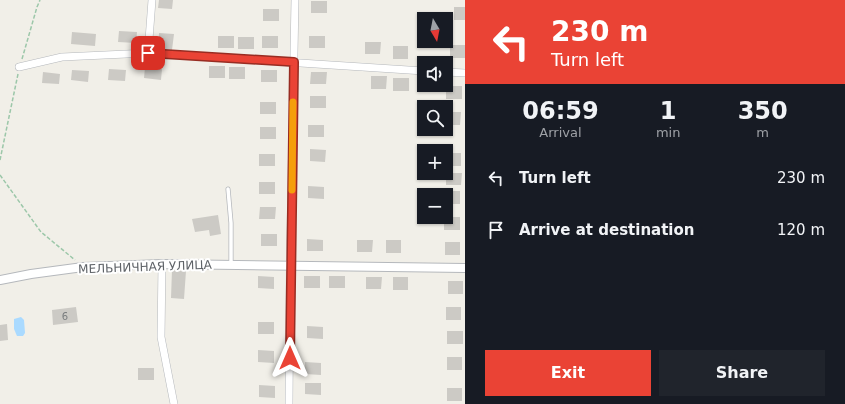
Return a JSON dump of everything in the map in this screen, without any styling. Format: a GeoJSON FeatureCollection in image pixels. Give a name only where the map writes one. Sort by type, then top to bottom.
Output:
{"type":"FeatureCollection","features":[{"type":"Feature","properties":{"kind":"street"},"geometry":{"type":"LineString","coordinates":[[148,53],[152,0]]}},
{"type":"Feature","properties":{"kind":"street"},"geometry":{"type":"LineString","coordinates":[[289,404],[295,0]]}},
{"type":"Feature","properties":{"kind":"street"},"geometry":{"type":"LineString","coordinates":[[19,67],[62,57],[148,53],[417,71]]}},
{"type":"Feature","properties":{"kind":"street"},"geometry":{"type":"LineString","coordinates":[[453,72],[465,73]]}},
{"type":"Feature","properties":{"kind":"street"},"geometry":{"type":"LineString","coordinates":[[162,264],[161,337],[174,404]]}},
{"type":"Feature","properties":{"kind":"street","name":"МЕЛЬНИЧНАЯ УЛИЦА"},"geometry":{"type":"LineString","coordinates":[[0,280],[83,267],[162,264],[465,268]]}},
{"type":"Feature","properties":{"kind":"lane"},"geometry":{"type":"LineString","coordinates":[[228,189],[231,224],[231,264]]}},
{"type":"Feature","properties":{"kind":"path"},"geometry":{"type":"LineString","coordinates":[[0,160],[19,67],[40,0]]}},
{"type":"Feature","properties":{"kind":"path"},"geometry":{"type":"LineString","coordinates":[[0,175],[41,232],[83,267]]}},
{"type":"Feature","properties":{"kind":"water"},"geometry":{"type":"Polygon","coordinates":[[[21,317],[24,320],[25,333],[23,336],[17,336],[14,329],[14,319],[21,317]]]}},
{"type":"Feature","properties":{"kind":"building"},"geometry":{"type":"Polygon","coordinates":[[[159,0],[173,0],[172,9],[158,8],[159,0]]]}},
{"type":"Feature","properties":{"kind":"building"},"geometry":{"type":"Polygon","coordinates":[[[311,1],[327,1],[327,13],[311,13],[311,1]]]}},
{"type":"Feature","properties":{"kind":"building"},"geometry":{"type":"Polygon","coordinates":[[[454,7],[465,7],[465,20],[454,20],[454,7]]]}},
{"type":"Feature","properties":{"kind":"building"},"geometry":{"type":"Polygon","coordinates":[[[263,9],[279,9],[279,21],[263,21],[263,9]]]}},
{"type":"Feature","properties":{"kind":"building"},"geometry":{"type":"Polygon","coordinates":[[[119,31],[137,32],[136,43],[118,42],[119,31]]]}},
{"type":"Feature","properties":{"kind":"building"},"geometry":{"type":"Polygon","coordinates":[[[72,32],[96,34],[95,46],[71,44],[72,32]]]}},
{"type":"Feature","properties":{"kind":"building"},"geometry":{"type":"Polygon","coordinates":[[[159,33],[174,34],[172,50],[158,48],[159,33]]]}},
{"type":"Feature","properties":{"kind":"building"},"geometry":{"type":"Polygon","coordinates":[[[218,36],[234,36],[234,48],[218,48],[218,36]]]}},
{"type":"Feature","properties":{"kind":"building"},"geometry":{"type":"Polygon","coordinates":[[[262,36],[278,36],[278,48],[262,48],[262,36]]]}},
{"type":"Feature","properties":{"kind":"building"},"geometry":{"type":"Polygon","coordinates":[[[309,36],[325,36],[325,48],[309,48],[309,36]]]}},
{"type":"Feature","properties":{"kind":"building"},"geometry":{"type":"Polygon","coordinates":[[[238,37],[254,37],[254,49],[238,49],[238,37]]]}},
{"type":"Feature","properties":{"kind":"building"},"geometry":{"type":"Polygon","coordinates":[[[365,42],[381,42],[380,54],[365,54],[365,42]]]}},
{"type":"Feature","properties":{"kind":"building"},"geometry":{"type":"Polygon","coordinates":[[[453,45],[465,45],[465,58],[453,58],[453,56],[450,56],[450,48],[453,48],[453,45]]]}},
{"type":"Feature","properties":{"kind":"building"},"geometry":{"type":"Polygon","coordinates":[[[393,46],[408,46],[408,59],[393,59],[393,46]]]}},
{"type":"Feature","properties":{"kind":"building"},"geometry":{"type":"Polygon","coordinates":[[[209,66],[225,66],[225,78],[209,78],[209,66]]]}},
{"type":"Feature","properties":{"kind":"building"},"geometry":{"type":"Polygon","coordinates":[[[145,67],[162,69],[161,80],[144,78],[145,67]]]}},
{"type":"Feature","properties":{"kind":"building"},"geometry":{"type":"Polygon","coordinates":[[[229,67],[245,67],[245,79],[229,79],[229,67]]]}},
{"type":"Feature","properties":{"kind":"building"},"geometry":{"type":"Polygon","coordinates":[[[109,69],[126,70],[125,81],[108,80],[109,69]]]}},
{"type":"Feature","properties":{"kind":"building"},"geometry":{"type":"Polygon","coordinates":[[[72,70],[89,71],[88,82],[71,80],[72,70]]]}},
{"type":"Feature","properties":{"kind":"building"},"geometry":{"type":"Polygon","coordinates":[[[261,70],[277,70],[277,82],[261,82],[261,70]]]}},
{"type":"Feature","properties":{"kind":"building"},"geometry":{"type":"Polygon","coordinates":[[[43,72],[60,74],[59,84],[42,83],[43,72]]]}},
{"type":"Feature","properties":{"kind":"building"},"geometry":{"type":"Polygon","coordinates":[[[311,72],[327,72],[326,84],[310,84],[311,72]]]}},
{"type":"Feature","properties":{"kind":"building"},"geometry":{"type":"Polygon","coordinates":[[[371,76],[387,76],[386,89],[371,89],[371,76]]]}},
{"type":"Feature","properties":{"kind":"building"},"geometry":{"type":"Polygon","coordinates":[[[393,78],[409,78],[409,91],[393,91],[393,78]]]}},
{"type":"Feature","properties":{"kind":"building"},"geometry":{"type":"Polygon","coordinates":[[[453,86],[462,86],[462,99],[446,99],[446,92],[453,92],[453,86]]]}},
{"type":"Feature","properties":{"kind":"building"},"geometry":{"type":"Polygon","coordinates":[[[310,96],[326,96],[326,108],[310,108],[310,96]]]}},
{"type":"Feature","properties":{"kind":"building"},"geometry":{"type":"Polygon","coordinates":[[[260,102],[276,102],[276,114],[260,114],[260,102]]]}},
{"type":"Feature","properties":{"kind":"building"},"geometry":{"type":"Polygon","coordinates":[[[453,112],[461,112],[460,125],[453,125],[453,112]]]}},
{"type":"Feature","properties":{"kind":"building"},"geometry":{"type":"Polygon","coordinates":[[[308,125],[324,125],[324,137],[308,137],[308,125]]]}},
{"type":"Feature","properties":{"kind":"building"},"geometry":{"type":"Polygon","coordinates":[[[260,127],[276,127],[276,139],[260,139],[260,127]]]}},
{"type":"Feature","properties":{"kind":"building"},"geometry":{"type":"Polygon","coordinates":[[[310,149],[326,150],[325,162],[310,161],[310,149]]]}},
{"type":"Feature","properties":{"kind":"building"},"geometry":{"type":"Polygon","coordinates":[[[453,153],[461,153],[461,166],[453,166],[453,153]]]}},
{"type":"Feature","properties":{"kind":"building"},"geometry":{"type":"Polygon","coordinates":[[[259,154],[275,154],[275,166],[259,166],[259,154]]]}},
{"type":"Feature","properties":{"kind":"building"},"geometry":{"type":"Polygon","coordinates":[[[453,173],[462,173],[461,185],[446,185],[446,180],[453,180],[453,173]]]}},
{"type":"Feature","properties":{"kind":"building"},"geometry":{"type":"Polygon","coordinates":[[[259,182],[275,182],[275,194],[259,194],[259,182]]]}},
{"type":"Feature","properties":{"kind":"building"},"geometry":{"type":"Polygon","coordinates":[[[308,186],[324,187],[324,199],[308,198],[308,186]]]}},
{"type":"Feature","properties":{"kind":"building"},"geometry":{"type":"Polygon","coordinates":[[[453,191],[460,191],[460,204],[453,204],[453,191]]]}},
{"type":"Feature","properties":{"kind":"building"},"geometry":{"type":"Polygon","coordinates":[[[260,207],[276,207],[275,219],[259,219],[260,207]]]}},
{"type":"Feature","properties":{"kind":"building"},"geometry":{"type":"Polygon","coordinates":[[[218,215],[221,234],[210,236],[209,230],[195,232],[192,219],[218,215]]]}},
{"type":"Feature","properties":{"kind":"building"},"geometry":{"type":"Polygon","coordinates":[[[453,217],[460,217],[460,230],[444,230],[444,224],[453,224],[453,217]]]}},
{"type":"Feature","properties":{"kind":"building"},"geometry":{"type":"Polygon","coordinates":[[[261,234],[277,234],[277,246],[261,246],[261,234]]]}},
{"type":"Feature","properties":{"kind":"building"},"geometry":{"type":"Polygon","coordinates":[[[307,239],[323,240],[323,251],[307,251],[307,239]]]}},
{"type":"Feature","properties":{"kind":"building"},"geometry":{"type":"Polygon","coordinates":[[[357,240],[373,240],[372,252],[357,252],[357,240]]]}},
{"type":"Feature","properties":{"kind":"building"},"geometry":{"type":"Polygon","coordinates":[[[386,240],[401,240],[401,253],[386,253],[386,240]]]}},
{"type":"Feature","properties":{"kind":"building"},"geometry":{"type":"Polygon","coordinates":[[[445,242],[460,242],[460,255],[445,255],[445,242]]]}},
{"type":"Feature","properties":{"kind":"building"},"geometry":{"type":"Polygon","coordinates":[[[172,270],[186,271],[184,299],[171,298],[172,270]]]}},
{"type":"Feature","properties":{"kind":"building"},"geometry":{"type":"Polygon","coordinates":[[[258,276],[274,277],[274,289],[258,288],[258,276]]]}},
{"type":"Feature","properties":{"kind":"building"},"geometry":{"type":"Polygon","coordinates":[[[304,276],[320,276],[320,288],[304,288],[304,276]]]}},
{"type":"Feature","properties":{"kind":"building"},"geometry":{"type":"Polygon","coordinates":[[[329,276],[345,276],[345,288],[329,288],[329,276]]]}},
{"type":"Feature","properties":{"kind":"building"},"geometry":{"type":"Polygon","coordinates":[[[366,277],[382,277],[381,289],[366,289],[366,277]]]}},
{"type":"Feature","properties":{"kind":"building"},"geometry":{"type":"Polygon","coordinates":[[[393,277],[408,277],[408,290],[393,290],[393,277]]]}},
{"type":"Feature","properties":{"kind":"building"},"geometry":{"type":"Polygon","coordinates":[[[448,281],[463,281],[463,294],[448,294],[448,281]]]}},
{"type":"Feature","properties":{"kind":"building"},"geometry":{"type":"Polygon","coordinates":[[[76,307],[78,322],[53,325],[52,310],[76,307]]]}},
{"type":"Feature","properties":{"kind":"building"},"geometry":{"type":"Polygon","coordinates":[[[446,307],[461,307],[461,320],[446,320],[446,307]]]}},
{"type":"Feature","properties":{"kind":"building"},"geometry":{"type":"Polygon","coordinates":[[[258,322],[274,322],[274,334],[258,334],[258,322]]]}},
{"type":"Feature","properties":{"kind":"building"},"geometry":{"type":"Polygon","coordinates":[[[7,324],[8,340],[0,341],[0,325],[7,324]]]}},
{"type":"Feature","properties":{"kind":"building"},"geometry":{"type":"Polygon","coordinates":[[[307,326],[323,327],[323,339],[307,338],[307,326]]]}},
{"type":"Feature","properties":{"kind":"building"},"geometry":{"type":"Polygon","coordinates":[[[447,331],[463,331],[463,344],[447,344],[447,331]]]}},
{"type":"Feature","properties":{"kind":"building"},"geometry":{"type":"Polygon","coordinates":[[[258,350],[274,351],[274,363],[258,362],[258,350]]]}},
{"type":"Feature","properties":{"kind":"building"},"geometry":{"type":"Polygon","coordinates":[[[447,357],[462,357],[462,370],[447,370],[447,357]]]}},
{"type":"Feature","properties":{"kind":"building"},"geometry":{"type":"Polygon","coordinates":[[[305,362],[321,363],[321,375],[305,374],[305,362]]]}},
{"type":"Feature","properties":{"kind":"building"},"geometry":{"type":"Polygon","coordinates":[[[138,368],[154,368],[154,380],[138,380],[138,368]]]}},
{"type":"Feature","properties":{"kind":"building"},"geometry":{"type":"Polygon","coordinates":[[[305,383],[321,383],[321,395],[305,394],[305,383]]]}},
{"type":"Feature","properties":{"kind":"building"},"geometry":{"type":"Polygon","coordinates":[[[259,385],[275,386],[275,398],[259,397],[259,385]]]}},
{"type":"Feature","properties":{"kind":"building"},"geometry":{"type":"Polygon","coordinates":[[[447,388],[462,388],[462,401],[447,401],[447,388]]]}},
{"type":"Feature","properties":{"kind":"slow traffic"},"geometry":{"type":"LineString","coordinates":[[292,190],[293,102]]}},
{"type":"Feature","properties":{"kind":"route"},"geometry":{"type":"LineString","coordinates":[[148,53],[294,62],[290,358]]}}]}
